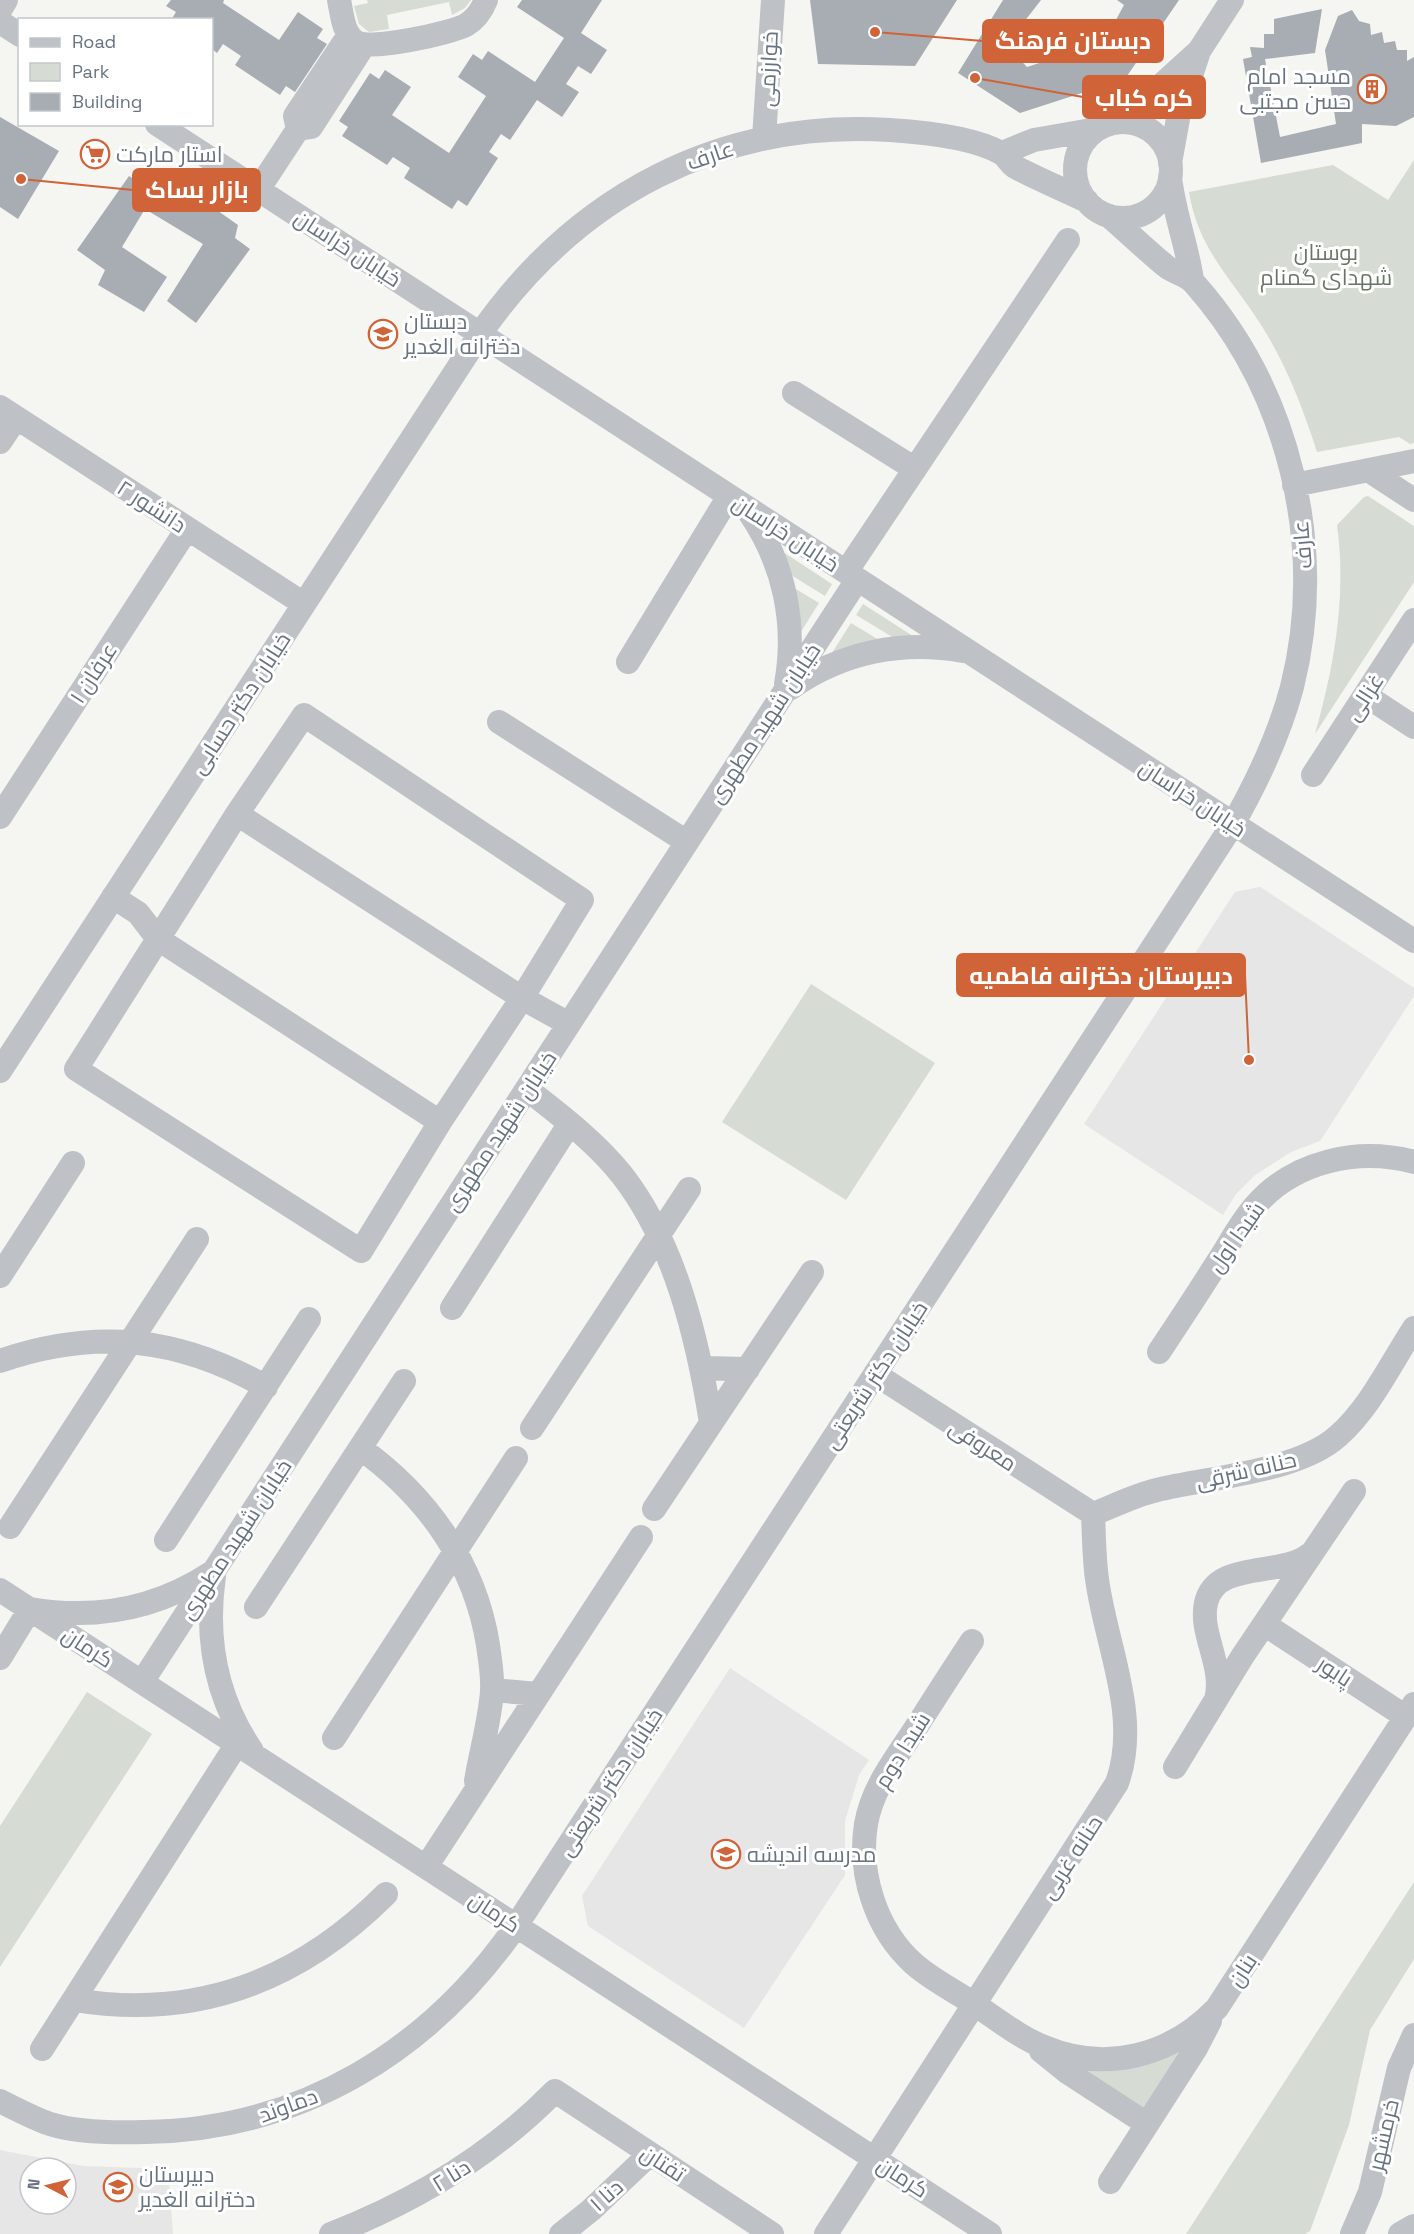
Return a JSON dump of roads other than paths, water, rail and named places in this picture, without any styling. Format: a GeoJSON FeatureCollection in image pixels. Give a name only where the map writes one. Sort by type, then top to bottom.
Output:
{"type":"FeatureCollection","features":[{"type":"Feature","properties":{"kind":"street"},"geometry":{"type":"LineString","coordinates":[[0,10],[6,0]]}},
{"type":"Feature","properties":{"kind":"street"},"geometry":{"type":"LineString","coordinates":[[339,0],[357,40],[375,46],[457,29],[475,18],[486,0]]}},
{"type":"Feature","properties":{"kind":"street","name":"خوارزمی"},"geometry":{"type":"LineString","coordinates":[[764,138],[773,0]]}},
{"type":"Feature","properties":{"kind":"street"},"geometry":{"type":"LineString","coordinates":[[1198,51],[1179,113],[1166,190],[1148,210],[1136,216],[1109,216],[1086,201],[1079,190],[1075,163],[1079,150],[1103,126],[1145,100],[1198,51],[1232,0]]}},
{"type":"Feature","properties":{"kind":"street"},"geometry":{"type":"LineString","coordinates":[[0,22],[18,34]]}},
{"type":"Feature","properties":{"kind":"street"},"geometry":{"type":"LineString","coordinates":[[258,190],[298,129],[295,116],[357,40]]}},
{"type":"Feature","properties":{"kind":"street"},"geometry":{"type":"LineString","coordinates":[[1002,153],[1034,140],[1103,126],[1137,124],[1149,129],[1159,138],[1170,170],[1175,212],[1188,249],[1192,280]]}},
{"type":"Feature","properties":{"kind":"street","name":"خیابان خراسان"},"geometry":{"type":"LineString","coordinates":[[161,126],[1414,941]]}},
{"type":"Feature","properties":{"kind":"street","name":"عارف"},"geometry":{"type":"LineString","coordinates":[[480,334],[502,302],[554,246],[615,199],[682,164],[718,150],[764,138],[830,129],[868,129],[940,136],[1002,153],[1014,167],[1086,201]]}},
{"type":"Feature","properties":{"kind":"street","name":"عارف"},"geometry":{"type":"LineString","coordinates":[[1109,216],[1169,269],[1192,280],[1224,321],[1262,387],[1277,422],[1294,485],[1303,534],[1305,572],[1299,649],[1281,723],[1264,767],[1233,824]]}},
{"type":"Feature","properties":{"kind":"street","name":"خیابان شهید مطهری"},"geometry":{"type":"LineString","coordinates":[[142,1682],[784,692],[915,469],[1068,240]]}},
{"type":"Feature","properties":{"kind":"street","name":"خیابان دکتر حسابی"},"geometry":{"type":"LineString","coordinates":[[0,1071],[480,334]]}},
{"type":"Feature","properties":{"kind":"street"},"geometry":{"type":"LineString","coordinates":[[794,393],[915,469]]}},
{"type":"Feature","properties":{"kind":"street"},"geometry":{"type":"LineString","coordinates":[[0,442],[8,413]]}},
{"type":"Feature","properties":{"kind":"street","name":"دانشور ۲"},"geometry":{"type":"LineString","coordinates":[[8,413],[304,604]]}},
{"type":"Feature","properties":{"kind":"street"},"geometry":{"type":"LineString","coordinates":[[1294,485],[1414,461]]}},
{"type":"Feature","properties":{"kind":"street"},"geometry":{"type":"LineString","coordinates":[[1368,470],[1414,500]]}},
{"type":"Feature","properties":{"kind":"street"},"geometry":{"type":"LineString","coordinates":[[628,662],[737,501],[774,557],[785,595],[790,644],[784,692]]}},
{"type":"Feature","properties":{"kind":"street","name":"عرفان ۱"},"geometry":{"type":"LineString","coordinates":[[0,817],[187,529]]}},
{"type":"Feature","properties":{"kind":"street","name":"غزالی"},"geometry":{"type":"LineString","coordinates":[[1313,775],[1414,620]]}},
{"type":"Feature","properties":{"kind":"street"},"geometry":{"type":"LineString","coordinates":[[784,692],[826,667],[872,651],[921,646],[970,652]]}},
{"type":"Feature","properties":{"kind":"street"},"geometry":{"type":"LineString","coordinates":[[1365,695],[1414,726]]}},
{"type":"Feature","properties":{"kind":"street"},"geometry":{"type":"LineString","coordinates":[[304,715],[582,900],[522,998],[440,1122],[361,1251],[76,1069],[158,939],[237,814],[304,715]]}},
{"type":"Feature","properties":{"kind":"street"},"geometry":{"type":"LineString","coordinates":[[499,722],[687,842]]}},
{"type":"Feature","properties":{"kind":"street"},"geometry":{"type":"LineString","coordinates":[[237,814],[522,998],[569,1024]]}},
{"type":"Feature","properties":{"kind":"street","name":"خیابان دکتر شریعتی"},"geometry":{"type":"LineString","coordinates":[[516,1926],[1233,824]]}},
{"type":"Feature","properties":{"kind":"street"},"geometry":{"type":"LineString","coordinates":[[113,897],[138,913],[158,939],[440,1122]]}},
{"type":"Feature","properties":{"kind":"street"},"geometry":{"type":"LineString","coordinates":[[527,1089],[570,1123],[622,1175],[658,1236],[691,1323],[703,1368],[711,1423]]}},
{"type":"Feature","properties":{"kind":"street"},"geometry":{"type":"LineString","coordinates":[[452,1308],[570,1123]]}},
{"type":"Feature","properties":{"kind":"street","name":"شیدا اول"},"geometry":{"type":"LineString","coordinates":[[1159,1352],[1254,1207],[1284,1180],[1318,1164],[1356,1156],[1375,1155],[1414,1162]]}},
{"type":"Feature","properties":{"kind":"street"},"geometry":{"type":"LineString","coordinates":[[0,1276],[73,1163]]}},
{"type":"Feature","properties":{"kind":"street"},"geometry":{"type":"LineString","coordinates":[[532,1428],[689,1189]]}},
{"type":"Feature","properties":{"kind":"street"},"geometry":{"type":"LineString","coordinates":[[9,1527],[197,1239]]}},
{"type":"Feature","properties":{"kind":"street"},"geometry":{"type":"LineString","coordinates":[[654,1509],[812,1272]]}},
{"type":"Feature","properties":{"kind":"street"},"geometry":{"type":"LineString","coordinates":[[166,1540],[309,1319]]}},
{"type":"Feature","properties":{"kind":"street","name":"حنانه شرقی"},"geometry":{"type":"LineString","coordinates":[[1093,1514],[1154,1491],[1290,1462],[1316,1452],[1338,1436],[1357,1416],[1414,1328]]}},
{"type":"Feature","properties":{"kind":"street"},"geometry":{"type":"LineString","coordinates":[[0,1361],[33,1350],[76,1342],[130,1341],[187,1351],[214,1360],[266,1387]]}},
{"type":"Feature","properties":{"kind":"street"},"geometry":{"type":"LineString","coordinates":[[703,1368],[748,1368]]}},
{"type":"Feature","properties":{"kind":"street","name":"معروفی"},"geometry":{"type":"LineString","coordinates":[[875,1374],[1093,1514]]}},
{"type":"Feature","properties":{"kind":"street"},"geometry":{"type":"LineString","coordinates":[[256,1607],[404,1381]]}},
{"type":"Feature","properties":{"kind":"street"},"geometry":{"type":"LineString","coordinates":[[360,1448],[404,1483],[429,1512],[456,1551],[478,1604],[486,1632],[492,1690],[474,1792]]}},
{"type":"Feature","properties":{"kind":"street"},"geometry":{"type":"LineString","coordinates":[[334,1738],[516,1458]]}},
{"type":"Feature","properties":{"kind":"street"},"geometry":{"type":"LineString","coordinates":[[1175,1767],[1242,1657],[1354,1491]]}},
{"type":"Feature","properties":{"kind":"street","name":"حنانه غربی"},"geometry":{"type":"LineString","coordinates":[[826,2234],[1110,1796],[1125,1757],[1125,1715],[1097,1579],[1093,1514]]}},
{"type":"Feature","properties":{"kind":"street"},"geometry":{"type":"LineString","coordinates":[[426,1867],[641,1537]]}},
{"type":"Feature","properties":{"kind":"street"},"geometry":{"type":"LineString","coordinates":[[1216,1702],[1219,1682],[1217,1664],[1205,1615],[1211,1592],[1230,1576],[1297,1562],[1314,1551]]}},
{"type":"Feature","properties":{"kind":"street"},"geometry":{"type":"LineString","coordinates":[[1280,1567],[1286,1580],[1284,1594]]}},
{"type":"Feature","properties":{"kind":"street"},"geometry":{"type":"LineString","coordinates":[[0,1658],[30,1609],[78,1614],[127,1609],[164,1598],[215,1570]]}},
{"type":"Feature","properties":{"kind":"street"},"geometry":{"type":"LineString","coordinates":[[42,2049],[246,1750],[215,1667],[210,1618],[215,1570]]}},
{"type":"Feature","properties":{"kind":"street","name":"کرمان"},"geometry":{"type":"LineString","coordinates":[[0,1590],[990,2234]]}},
{"type":"Feature","properties":{"kind":"street","name":"پایور"},"geometry":{"type":"LineString","coordinates":[[1264,1624],[1410,1711]]}},
{"type":"Feature","properties":{"kind":"street","name":"شیدا دوم"},"geometry":{"type":"LineString","coordinates":[[972,1641],[878,1786],[866,1824],[864,1844],[870,1891],[889,1935],[915,1965],[975,2004]]}},
{"type":"Feature","properties":{"kind":"street"},"geometry":{"type":"LineString","coordinates":[[1217,1664],[1231,1665],[1242,1657]]}},
{"type":"Feature","properties":{"kind":"street"},"geometry":{"type":"LineString","coordinates":[[492,1690],[538,1694]]}},
{"type":"Feature","properties":{"kind":"street","name":"بنان"},"geometry":{"type":"LineString","coordinates":[[975,2004],[1018,2033],[1059,2053],[1078,2058],[1116,2060],[1144,2054],[1171,2044],[1203,2023],[1217,2008],[1410,1711]]}},
{"type":"Feature","properties":{"kind":"street"},"geometry":{"type":"LineString","coordinates":[[74,2000],[123,2005],[156,2005],[220,1995],[251,1985],[282,1972],[320,1950],[363,1917],[386,1893]]}},
{"type":"Feature","properties":{"kind":"street","name":"دماوند"},"geometry":{"type":"LineString","coordinates":[[0,2101],[51,2124],[123,2133],[203,2128],[277,2111],[313,2098],[380,2062],[441,2016],[493,1959],[516,1926]]}},
{"type":"Feature","properties":{"kind":"street"},"geometry":{"type":"LineString","coordinates":[[1110,2182],[1196,2048],[1217,2008]]}},
{"type":"Feature","properties":{"kind":"street"},"geometry":{"type":"LineString","coordinates":[[1018,2033],[1067,2072],[1147,2124]]}},
{"type":"Feature","properties":{"kind":"street","name":"خرمشهر"},"geometry":{"type":"LineString","coordinates":[[1352,2234],[1370,2192],[1398,2068],[1414,2035]]}},
{"type":"Feature","properties":{"kind":"street","name":"تفتان"},"geometry":{"type":"LineString","coordinates":[[555,2091],[772,2234]]}},
{"type":"Feature","properties":{"kind":"street","name":"دنا ۲"},"geometry":{"type":"LineString","coordinates":[[331,2234],[409,2200],[446,2179],[516,2128],[555,2091]]}},
{"type":"Feature","properties":{"kind":"street"},"geometry":{"type":"LineString","coordinates":[[0,2120],[51,2124]]}},
{"type":"Feature","properties":{"kind":"street","name":"دنا ۱"},"geometry":{"type":"LineString","coordinates":[[561,2234],[591,2210],[650,2154]]}},
{"type":"Feature","properties":{"kind":"street"},"geometry":{"type":"LineString","coordinates":[[1400,2234],[1414,2226]]}},
{"type":"Feature","properties":{"kind":"place","name":"دبستان فرهنگ"},"geometry":{"type":"Point","coordinates":[875,32]}},
{"type":"Feature","properties":{"kind":"place","name":"کره کباب"},"geometry":{"type":"Point","coordinates":[975,78]}},
{"type":"Feature","properties":{"kind":"place","name":"مسجد امام حسن مجتبی"},"geometry":{"type":"Point","coordinates":[1372,89]}},
{"type":"Feature","properties":{"kind":"place","name":"استار مارکت"},"geometry":{"type":"Point","coordinates":[95,154]}},
{"type":"Feature","properties":{"kind":"place","name":"بازار بساک"},"geometry":{"type":"Point","coordinates":[21,179]}},
{"type":"Feature","properties":{"kind":"place","name":"دبستان دخترانه الغدیر"},"geometry":{"type":"Point","coordinates":[383,334]}},
{"type":"Feature","properties":{"kind":"place","name":"دبیرستان دخترانه فاطمیه"},"geometry":{"type":"Point","coordinates":[1249,1060]}},
{"type":"Feature","properties":{"kind":"place","name":"مدرسه اندیشه"},"geometry":{"type":"Point","coordinates":[726,1854]}},
{"type":"Feature","properties":{"kind":"place","name":"دبیرستان دخترانه الغدیر"},"geometry":{"type":"Point","coordinates":[118,2187]}},
{"type":"Feature","properties":{"kind":"park label","name":"بوستان شهدای گمنام"},"geometry":{"type":"Point","coordinates":[1326,264]}}]}
